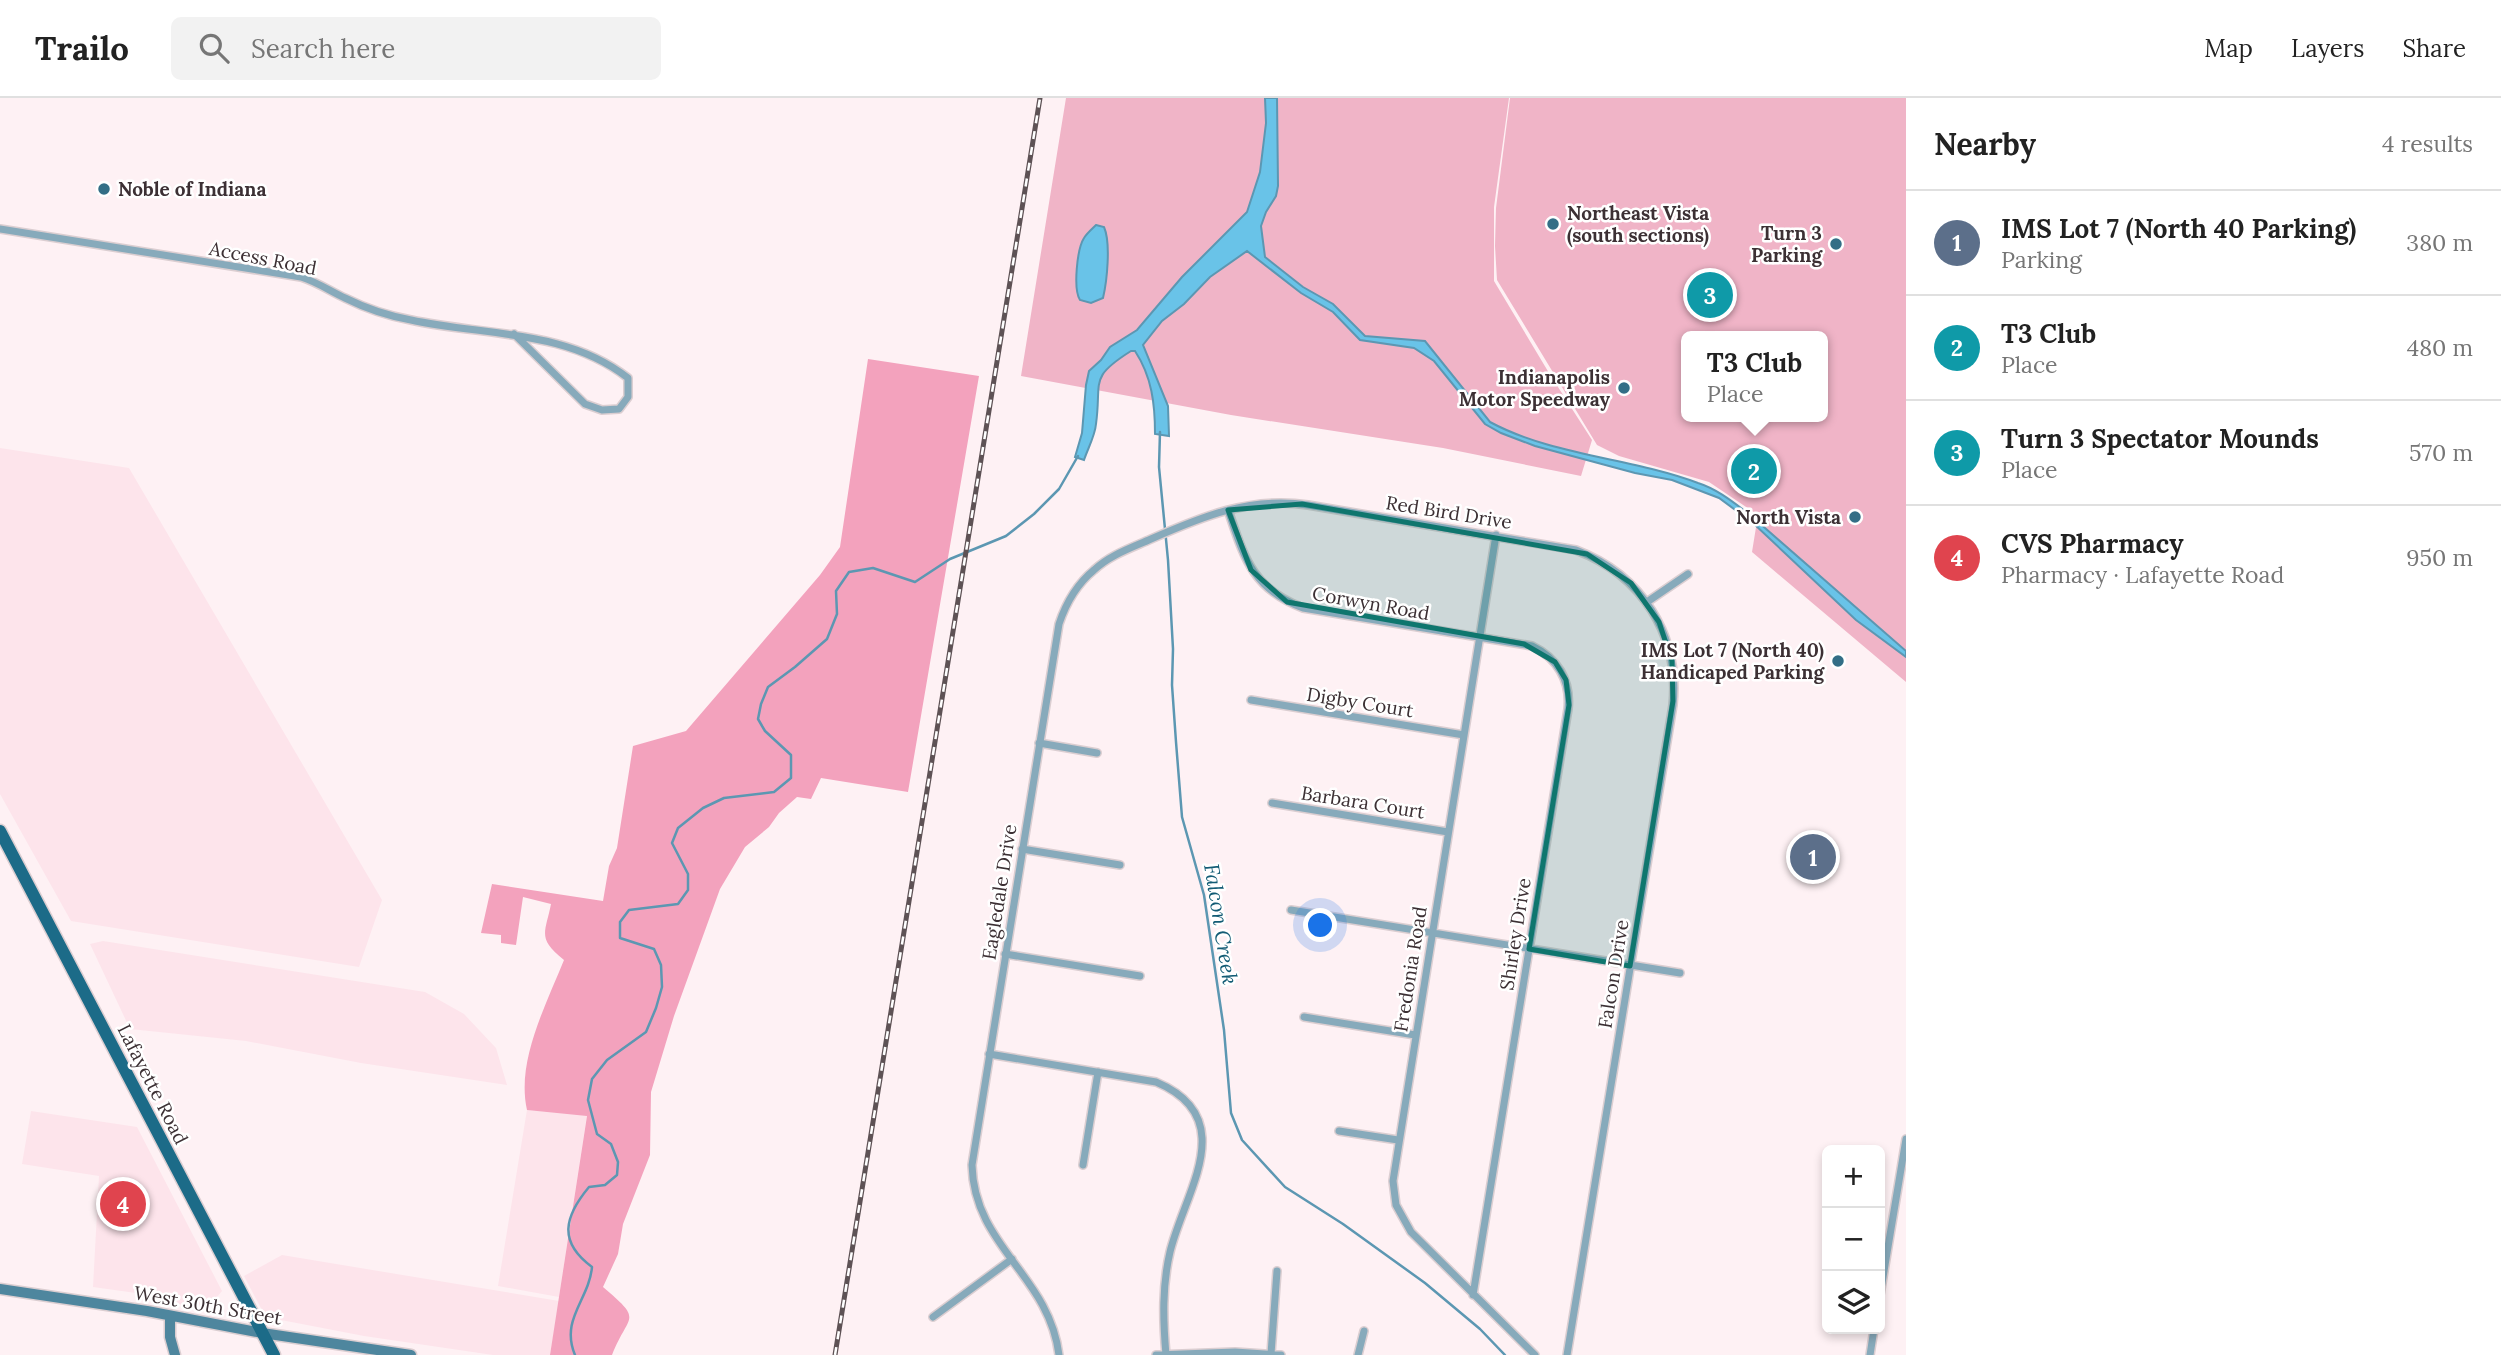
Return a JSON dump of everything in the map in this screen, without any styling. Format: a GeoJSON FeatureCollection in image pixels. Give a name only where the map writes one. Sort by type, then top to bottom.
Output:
{"type":"FeatureCollection","features":[{"type":"Feature","properties":{"kind":"main road","name":"Lafayette Road"},"geometry":{"type":"LineString","coordinates":[[0,831],[274,1355]]}},
{"type":"Feature","properties":{"kind":"main road","name":"West 30th Street"},"geometry":{"type":"LineString","coordinates":[[0,1289],[411,1355]]}},
{"type":"Feature","properties":{"kind":"main road"},"geometry":{"type":"LineString","coordinates":[[170,1317],[170,1337],[175,1355]]}},
{"type":"Feature","properties":{"kind":"street","name":"Access Road"},"geometry":{"type":"LineString","coordinates":[[0,229],[301,277],[365,307],[411,320],[514,334],[570,347],[614,366],[628,378],[628,397],[619,409],[602,410],[585,404],[514,334]]}},
{"type":"Feature","properties":{"kind":"street","name":"Red Bird Drive"},"geometry":{"type":"LineString","coordinates":[[1228,510],[1258,504],[1302,504],[1562,546],[1587,554],[1620,573],[1647,602]]}},
{"type":"Feature","properties":{"kind":"street","name":"Eagledale Drive"},"geometry":{"type":"LineString","coordinates":[[1059,1355],[1054,1328],[1045,1306],[983,1216],[973,1181],[973,1153],[1057,631],[1068,601],[1085,578],[1100,564],[1204,516],[1228,510]]}},
{"type":"Feature","properties":{"kind":"street","name":"Corwyn Road"},"geometry":{"type":"LineString","coordinates":[[1228,510],[1251,570],[1264,586],[1287,602],[1303,608],[1480,637]]}},
{"type":"Feature","properties":{"kind":"street","name":"Fredonia Road"},"geometry":{"type":"LineString","coordinates":[[1496,535],[1393,1181],[1394,1197],[1402,1219],[1419,1242],[1535,1355]]}},
{"type":"Feature","properties":{"kind":"street"},"geometry":{"type":"LineString","coordinates":[[1647,602],[1688,574]]}},
{"type":"Feature","properties":{"kind":"street","name":"Falcon Drive"},"geometry":{"type":"LineString","coordinates":[[1567,1355],[1674,689],[1668,645],[1647,602]]}},
{"type":"Feature","properties":{"kind":"street","name":"Shirley Drive"},"geometry":{"type":"LineString","coordinates":[[1473,1295],[1569,692],[1560,669],[1544,652],[1524,644],[1480,637]]}},
{"type":"Feature","properties":{"kind":"street","name":"Digby Court"},"geometry":{"type":"LineString","coordinates":[[1251,700],[1464,734]]}},
{"type":"Feature","properties":{"kind":"street"},"geometry":{"type":"LineString","coordinates":[[1039,744],[1097,753]]}},
{"type":"Feature","properties":{"kind":"street","name":"Barbara Court"},"geometry":{"type":"LineString","coordinates":[[1272,803],[1448,832]]}},
{"type":"Feature","properties":{"kind":"street"},"geometry":{"type":"LineString","coordinates":[[1022,849],[1120,864]]}},
{"type":"Feature","properties":{"kind":"street"},"geometry":{"type":"LineString","coordinates":[[1291,910],[1680,973]]}},
{"type":"Feature","properties":{"kind":"street"},"geometry":{"type":"LineString","coordinates":[[1005,954],[1140,976]]}},
{"type":"Feature","properties":{"kind":"street"},"geometry":{"type":"LineString","coordinates":[[1304,1017],[1415,1035]]}},
{"type":"Feature","properties":{"kind":"street"},"geometry":{"type":"LineString","coordinates":[[989,1054],[1148,1080],[1170,1089],[1190,1108],[1200,1129],[1203,1145],[1200,1165],[1175,1233],[1166,1275],[1163,1307],[1166,1354]]}},
{"type":"Feature","properties":{"kind":"street"},"geometry":{"type":"LineString","coordinates":[[1083,1165],[1098,1072]]}},
{"type":"Feature","properties":{"kind":"street"},"geometry":{"type":"LineString","coordinates":[[1339,1131],[1398,1140]]}},
{"type":"Feature","properties":{"kind":"street"},"geometry":{"type":"LineString","coordinates":[[1884,1271],[1906,1139]]}},
{"type":"Feature","properties":{"kind":"street"},"geometry":{"type":"LineString","coordinates":[[933,1317],[1012,1259]]}},
{"type":"Feature","properties":{"kind":"street"},"geometry":{"type":"LineString","coordinates":[[1271,1353],[1277,1271]]}},
{"type":"Feature","properties":{"kind":"street"},"geometry":{"type":"LineString","coordinates":[[1358,1355],[1364,1331]]}},
{"type":"Feature","properties":{"kind":"street"},"geometry":{"type":"LineString","coordinates":[[1870,1355],[1873,1334]]}},
{"type":"Feature","properties":{"kind":"street"},"geometry":{"type":"LineString","coordinates":[[1156,1355],[1235,1352],[1281,1355]]}},
{"type":"Feature","properties":{"kind":"highlighted area"},"geometry":{"type":"Polygon","coordinates":[[[1302,504],[1587,554],[1631,583],[1659,622],[1672,661],[1673,701],[1630,966],[1529,949],[1569,705],[1566,680],[1555,662],[1524,644],[1287,602],[1251,570],[1228,510],[1302,504]]]}},
{"type":"Feature","properties":{"kind":"shaded area"},"geometry":{"type":"Polygon","coordinates":[[[1066,98],[1509,98],[1494,207],[1494,281],[1592,440],[1581,476],[1443,448],[1231,415],[1021,376],[1066,98]]]}},
{"type":"Feature","properties":{"kind":"shaded area","name":"Indianapolis Motor Speedway"},"geometry":{"type":"Polygon","coordinates":[[[1510,98],[1906,98],[1906,682],[1752,552],[1758,515],[1709,482],[1619,456],[1597,445],[1497,280],[1496,208],[1510,98]]]}},
{"type":"Feature","properties":{"kind":"shaded area"},"geometry":{"type":"Polygon","coordinates":[[[868,359],[979,376],[908,792],[821,778],[811,799],[797,797],[779,813],[769,827],[745,847],[720,889],[674,1016],[651,1092],[650,1155],[623,1224],[618,1254],[603,1287],[624,1306],[629,1318],[627,1324],[612,1355],[550,1355],[587,1116],[527,1110],[525,1091],[529,1053],[541,1014],[564,960],[546,941],[545,929],[551,904],[523,897],[516,945],[501,943],[501,935],[481,933],[492,884],[603,901],[609,866],[617,848],[633,746],[686,731],[820,575],[840,547],[868,359]]]}},
{"type":"Feature","properties":{"kind":"shaded area"},"geometry":{"type":"Polygon","coordinates":[[[0,448],[129,468],[382,900],[359,967],[71,921],[0,794],[0,448]]]}},
{"type":"Feature","properties":{"kind":"shaded area"},"geometry":{"type":"Polygon","coordinates":[[[103,941],[425,992],[464,1014],[496,1048],[507,1085],[361,1063],[246,1041],[130,1029],[90,944],[103,941]]]}},
{"type":"Feature","properties":{"kind":"shaded area"},"geometry":{"type":"Polygon","coordinates":[[[527,1110],[587,1115],[559,1297],[498,1286],[527,1110]]]}},
{"type":"Feature","properties":{"kind":"shaded area"},"geometry":{"type":"Polygon","coordinates":[[[31,1111],[137,1127],[222,1291],[207,1309],[173,1303],[150,1295],[93,1287],[99,1176],[22,1164],[31,1111]]]}},
{"type":"Feature","properties":{"kind":"shaded area"},"geometry":{"type":"Polygon","coordinates":[[[282,1255],[559,1301],[550,1355],[493,1355],[364,1336],[281,1320],[262,1310],[244,1276],[282,1255]]]}},
{"type":"Feature","properties":{"kind":"water"},"geometry":{"type":"Polygon","coordinates":[[[1265,98],[1277,98],[1278,186],[1261,226],[1265,257],[1303,287],[1333,304],[1365,336],[1425,341],[1490,422],[1566,450],[1673,475],[1705,486],[1731,500],[1906,651],[1906,657],[1856,620],[1753,523],[1719,498],[1672,480],[1635,473],[1535,446],[1501,433],[1485,424],[1434,361],[1414,348],[1360,340],[1333,312],[1301,293],[1247,251],[1210,277],[1184,304],[1162,321],[1143,345],[1168,406],[1169,436],[1155,434],[1149,381],[1135,351],[1131,351],[1117,360],[1103,375],[1098,389],[1093,438],[1084,460],[1075,457],[1082,433],[1089,371],[1110,347],[1137,330],[1182,277],[1247,212],[1260,172],[1266,123],[1265,98]]]}},
{"type":"Feature","properties":{"kind":"water"},"geometry":{"type":"Polygon","coordinates":[[[1096,225],[1104,227],[1108,262],[1103,298],[1091,303],[1080,300],[1077,269],[1082,243],[1096,225]]]}},
{"type":"Feature","properties":{"kind":"waterway","name":"Falcon Creek"},"geometry":{"type":"LineString","coordinates":[[1160,432],[1159,467],[1168,560],[1173,649],[1172,685],[1182,817],[1204,895],[1224,1030],[1231,1113],[1242,1140],[1285,1187],[1343,1224],[1425,1283],[1480,1329],[1505,1355]]}},
{"type":"Feature","properties":{"kind":"waterway"},"geometry":{"type":"LineString","coordinates":[[575,1355],[571,1342],[573,1320],[590,1279],[592,1267],[574,1248],[568,1229],[570,1219],[589,1187],[605,1185],[617,1175],[618,1162],[611,1144],[597,1134],[588,1100],[592,1079],[607,1060],[646,1032],[662,987],[661,965],[654,949],[620,938],[620,922],[629,910],[678,904],[688,890],[688,874],[672,843],[678,828],[703,808],[724,798],[774,792],[791,778],[791,755],[765,731],[758,719],[761,704],[768,687],[827,639],[837,614],[836,591],[849,572],[873,568],[915,582],[950,559],[1006,536],[1034,514],[1059,489],[1078,456]]}},
{"type":"Feature","properties":{"kind":"railway"},"geometry":{"type":"LineString","coordinates":[[835,1355],[1040,98]]}},
{"type":"Feature","properties":{"kind":"place","name":"Noble of Indiana"},"geometry":{"type":"Point","coordinates":[104,189]}},
{"type":"Feature","properties":{"kind":"place","name":"Northeast Vista (south sections)"},"geometry":{"type":"Point","coordinates":[1553,224]}},
{"type":"Feature","properties":{"kind":"place","name":"Turn 3 Parking"},"geometry":{"type":"Point","coordinates":[1836,244]}},
{"type":"Feature","properties":{"kind":"place","name":"Turn 3 Spectator Mounds"},"geometry":{"type":"Point","coordinates":[1710,295]}},
{"type":"Feature","properties":{"kind":"place","name":"Indianapolis Motor Speedway"},"geometry":{"type":"Point","coordinates":[1624,388]}},
{"type":"Feature","properties":{"kind":"place","name":"T3 Club"},"geometry":{"type":"Point","coordinates":[1754,471]}},
{"type":"Feature","properties":{"kind":"place","name":"North Vista"},"geometry":{"type":"Point","coordinates":[1855,517]}},
{"type":"Feature","properties":{"kind":"place","name":"IMS Lot 7 (North 40) Handicaped Parking"},"geometry":{"type":"Point","coordinates":[1838,661]}},
{"type":"Feature","properties":{"kind":"place","name":"IMS Lot 7 (North 40 Parking)"},"geometry":{"type":"Point","coordinates":[1813,857]}},
{"type":"Feature","properties":{"kind":"place","name":"CVS Pharmacy"},"geometry":{"type":"Point","coordinates":[123,1204]}}]}
